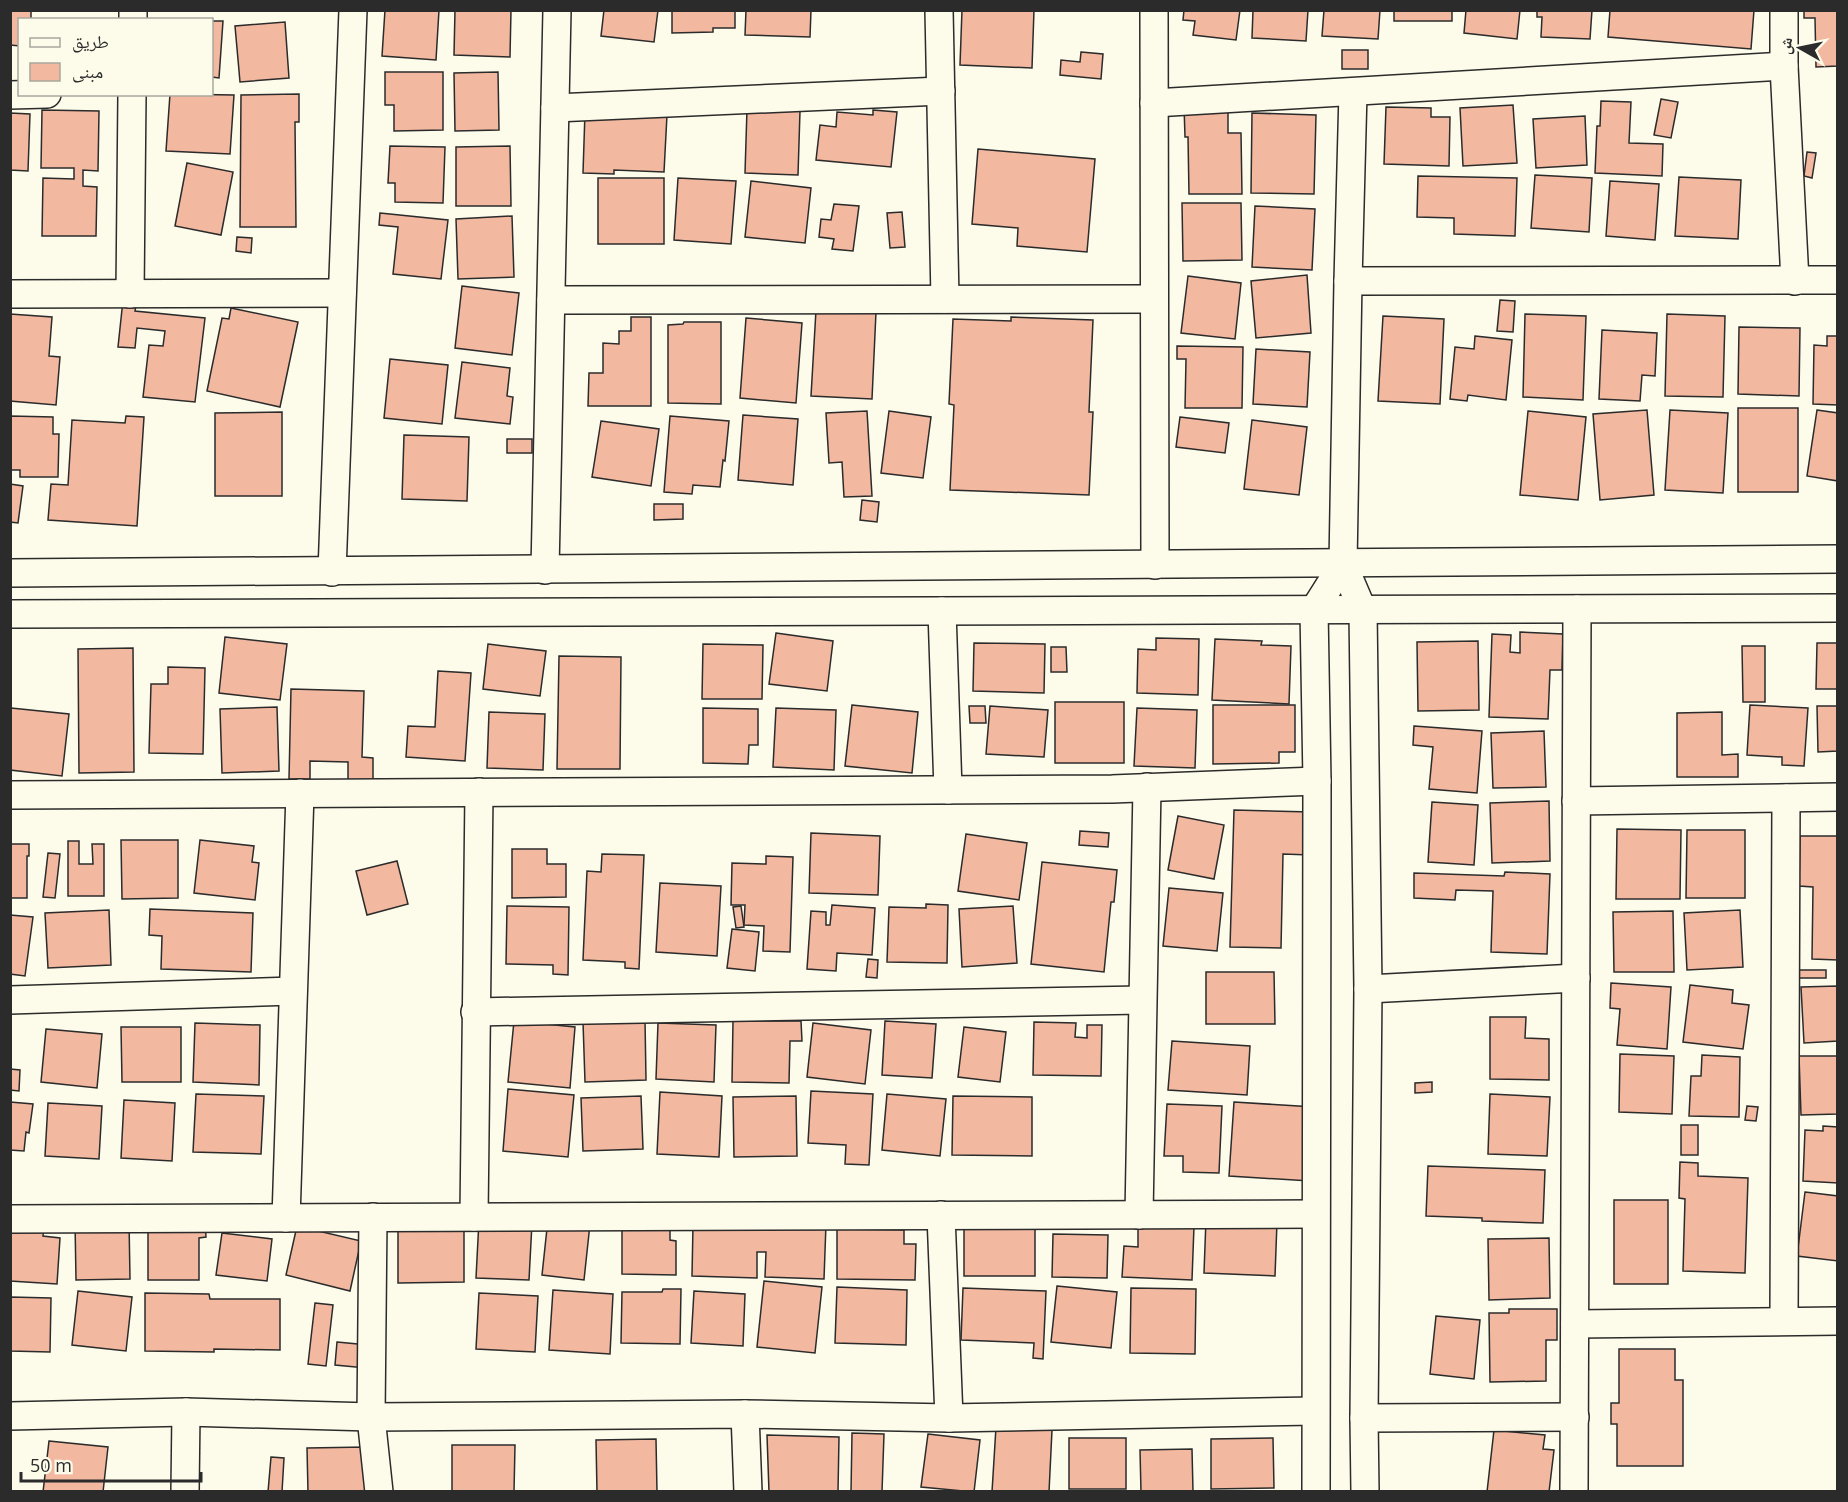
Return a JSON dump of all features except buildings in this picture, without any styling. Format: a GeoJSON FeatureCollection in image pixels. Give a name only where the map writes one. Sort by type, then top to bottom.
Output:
{"type":"FeatureCollection","features":[{"type":"Feature","properties":{"kind":"street"},"geometry":{"type":"LineString","coordinates":[[332,572],[353,10]]}},
{"type":"Feature","properties":{"kind":"street"},"geometry":{"type":"LineString","coordinates":[[545,570],[557,10]]}},
{"type":"Feature","properties":{"kind":"street"},"geometry":{"type":"LineString","coordinates":[[939,10],[945,299]]}},
{"type":"Feature","properties":{"kind":"street"},"geometry":{"type":"LineString","coordinates":[[1154,10],[1155,565]]}},
{"type":"Feature","properties":{"kind":"street"},"geometry":{"type":"LineString","coordinates":[[1784,10],[1784,66],[1795,281]]}},
{"type":"Feature","properties":{"kind":"street"},"geometry":{"type":"LineString","coordinates":[[1154,103],[1784,66]]}},
{"type":"Feature","properties":{"kind":"street"},"geometry":{"type":"LineString","coordinates":[[555,108],[941,91]]}},
{"type":"Feature","properties":{"kind":"street"},"geometry":{"type":"LineString","coordinates":[[1353,92],[1343,564],[1363,611],[1368,989],[1365,1491]]}},
{"type":"Feature","properties":{"kind":"street"},"geometry":{"type":"LineString","coordinates":[[130,294],[132,96]]}},
{"type":"Feature","properties":{"kind":"street"},"geometry":{"type":"LineString","coordinates":[[1348,281],[1838,280]]}},
{"type":"Feature","properties":{"kind":"street"},"geometry":{"type":"LineString","coordinates":[[10,294],[342,293]]}},
{"type":"Feature","properties":{"kind":"street"},"geometry":{"type":"LineString","coordinates":[[551,300],[1155,299]]}},
{"type":"Feature","properties":{"kind":"street"},"geometry":{"type":"LineString","coordinates":[[10,573],[1838,560]]}},
{"type":"Feature","properties":{"kind":"street"},"geometry":{"type":"LineString","coordinates":[[1316,1491],[1317,781],[1314,610],[1343,564]]}},
{"type":"Feature","properties":{"kind":"street"},"geometry":{"type":"LineString","coordinates":[[1574,1491],[1576,609]]}},
{"type":"Feature","properties":{"kind":"street"},"geometry":{"type":"LineString","coordinates":[[10,614],[1838,609]]}},
{"type":"Feature","properties":{"kind":"street"},"geometry":{"type":"LineString","coordinates":[[942,611],[948,790]]}},
{"type":"Feature","properties":{"kind":"street"},"geometry":{"type":"LineString","coordinates":[[10,795],[948,790],[1147,787],[1317,781]]}},
{"type":"Feature","properties":{"kind":"street"},"geometry":{"type":"LineString","coordinates":[[1139,1215],[1147,787]]}},
{"type":"Feature","properties":{"kind":"street"},"geometry":{"type":"LineString","coordinates":[[474,1217],[479,792]]}},
{"type":"Feature","properties":{"kind":"street"},"geometry":{"type":"LineString","coordinates":[[286,1218],[300,793]]}},
{"type":"Feature","properties":{"kind":"street"},"geometry":{"type":"LineString","coordinates":[[1576,801],[1838,797]]}},
{"type":"Feature","properties":{"kind":"street"},"geometry":{"type":"LineString","coordinates":[[1784,1321],[1786,798]]}},
{"type":"Feature","properties":{"kind":"street"},"geometry":{"type":"LineString","coordinates":[[1368,989],[1576,978]]}},
{"type":"Feature","properties":{"kind":"street"},"geometry":{"type":"LineString","coordinates":[[10,1000],[293,991]]}},
{"type":"Feature","properties":{"kind":"street"},"geometry":{"type":"LineString","coordinates":[[475,1012],[1142,1000]]}},
{"type":"Feature","properties":{"kind":"street"},"geometry":{"type":"LineString","coordinates":[[10,1219],[1315,1214]]}},
{"type":"Feature","properties":{"kind":"street"},"geometry":{"type":"LineString","coordinates":[[941,1215],[950,1418]]}},
{"type":"Feature","properties":{"kind":"street"},"geometry":{"type":"LineString","coordinates":[[373,1217],[371,1417],[379,1491]]}},
{"type":"Feature","properties":{"kind":"street"},"geometry":{"type":"LineString","coordinates":[[1575,1324],[1838,1320]]}},
{"type":"Feature","properties":{"kind":"street"},"geometry":{"type":"LineString","coordinates":[[10,1416],[186,1412],[371,1417],[745,1414],[950,1418],[1316,1412]]}},
{"type":"Feature","properties":{"kind":"street"},"geometry":{"type":"LineString","coordinates":[[186,1412],[186,1491]]}},
{"type":"Feature","properties":{"kind":"street"},"geometry":{"type":"LineString","coordinates":[[745,1414],[748,1491]]}},
{"type":"Feature","properties":{"kind":"street"},"geometry":{"type":"LineString","coordinates":[[1364,1418],[1575,1417]]}}]}
